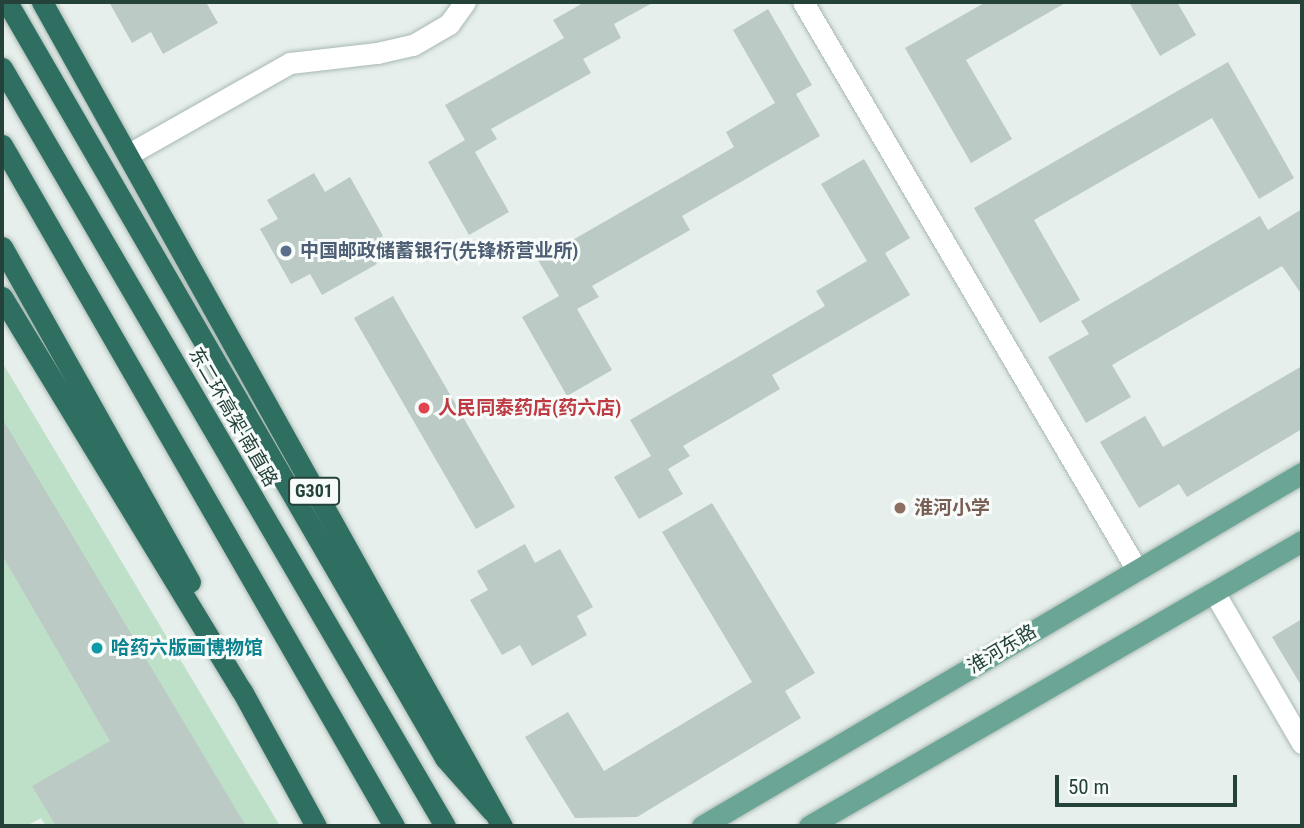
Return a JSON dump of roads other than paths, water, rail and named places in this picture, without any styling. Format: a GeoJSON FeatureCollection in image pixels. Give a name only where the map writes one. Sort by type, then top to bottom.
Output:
{"type":"FeatureCollection","features":[{"type":"Feature","properties":{"kind":"highway"},"geometry":{"type":"LineString","coordinates":[[7,2],[445,758],[497,818]]}},
{"type":"Feature","properties":{"kind":"highway","name":"G301"},"geometry":{"type":"LineString","coordinates":[[42,2],[497,818]]}},
{"type":"Feature","properties":{"kind":"highway","name":"东二环高架-南直路"},"geometry":{"type":"LineString","coordinates":[[2,68],[444,826]]}},
{"type":"Feature","properties":{"kind":"highway"},"geometry":{"type":"LineString","coordinates":[[2,145],[394,826]]}},
{"type":"Feature","properties":{"kind":"highway"},"geometry":{"type":"LineString","coordinates":[[2,247],[186,572],[242,691]]}},
{"type":"Feature","properties":{"kind":"highway"},"geometry":{"type":"LineString","coordinates":[[2,297],[242,691],[316,826]]}},
{"type":"Feature","properties":{"kind":"main road","name":"淮河东路"},"geometry":{"type":"LineString","coordinates":[[702,826],[1302,473]]}},
{"type":"Feature","properties":{"kind":"main road"},"geometry":{"type":"LineString","coordinates":[[809,826],[1302,541]]}},
{"type":"Feature","properties":{"kind":"street"},"geometry":{"type":"LineString","coordinates":[[129,154],[290,63],[377,53],[412,45],[449,24],[464,2]]}},
{"type":"Feature","properties":{"kind":"street"},"geometry":{"type":"LineString","coordinates":[[803,2],[1137,570]]}},
{"type":"Feature","properties":{"kind":"street"},"geometry":{"type":"LineString","coordinates":[[1214,592],[1302,743]]}},
{"type":"Feature","properties":{"kind":"place","name":"中国邮政储蓄银行(先锋桥营业所)"},"geometry":{"type":"Point","coordinates":[286,251]}},
{"type":"Feature","properties":{"kind":"place","name":"人民同泰药店(药六店)"},"geometry":{"type":"Point","coordinates":[424,408]}},
{"type":"Feature","properties":{"kind":"place","name":"淮河小学"},"geometry":{"type":"Point","coordinates":[900,508]}},
{"type":"Feature","properties":{"kind":"place","name":"哈药六版画博物馆"},"geometry":{"type":"Point","coordinates":[97,648]}}]}
